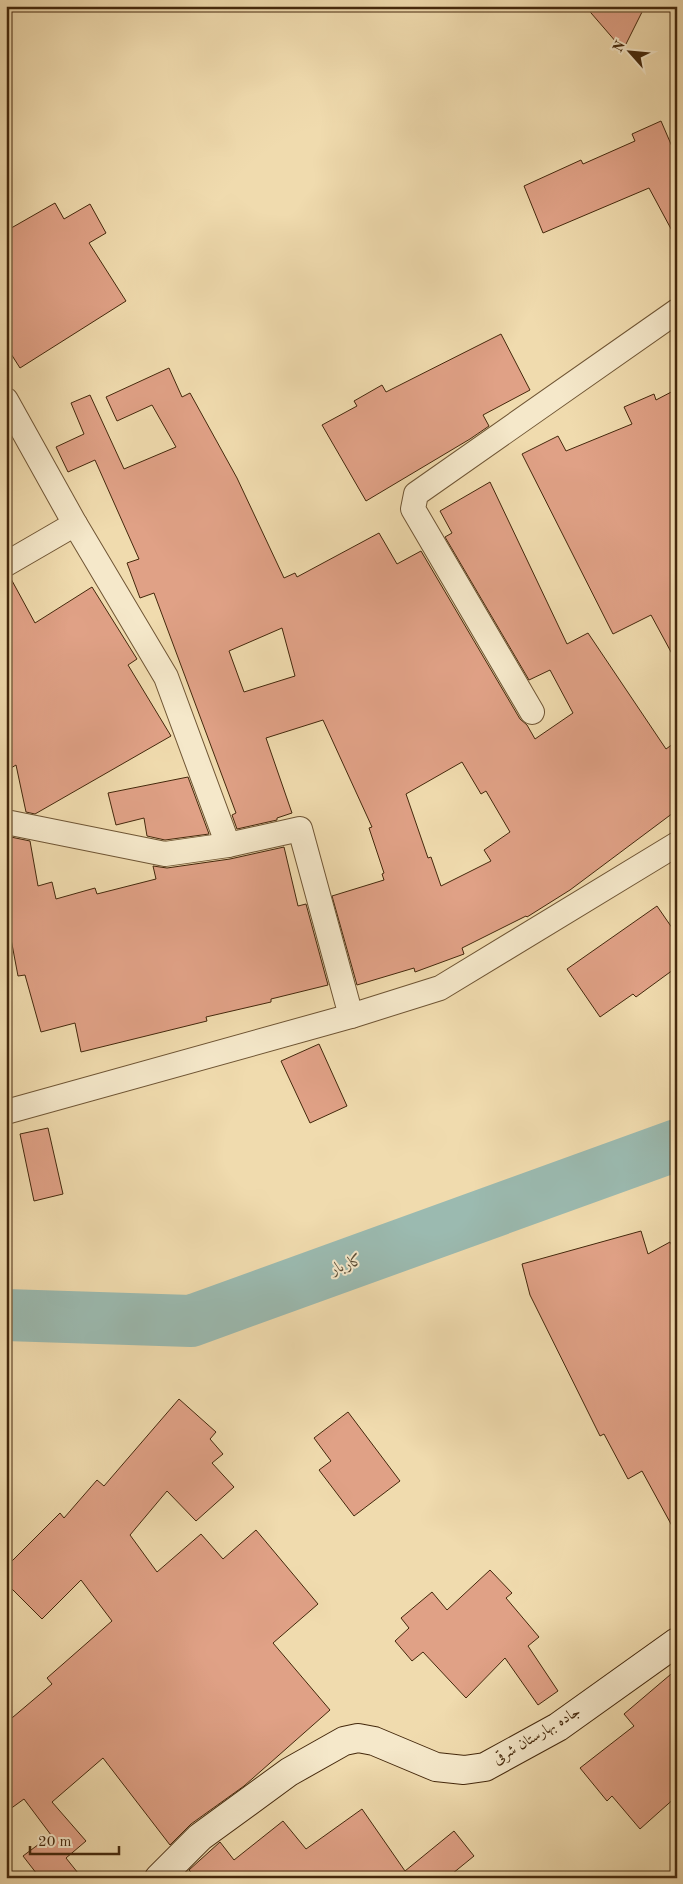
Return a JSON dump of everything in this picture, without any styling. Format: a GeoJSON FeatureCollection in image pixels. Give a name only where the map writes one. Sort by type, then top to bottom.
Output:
{"type":"FeatureCollection","features":[{"type":"Feature","properties":{"kind":"street"},"geometry":{"type":"LineString","coordinates":[[532,712],[413,509],[416,494],[677,310]]}},
{"type":"Feature","properties":{"kind":"street"},"geometry":{"type":"LineString","coordinates":[[6,400],[75,524],[166,677],[228,845]]}},
{"type":"Feature","properties":{"kind":"street"},"geometry":{"type":"LineString","coordinates":[[6,564],[75,524]]}},
{"type":"Feature","properties":{"kind":"street"},"geometry":{"type":"LineString","coordinates":[[6,822],[165,854],[228,845],[300,829],[351,1016]]}},
{"type":"Feature","properties":{"kind":"street"},"geometry":{"type":"LineString","coordinates":[[6,1112],[351,1016],[440,988],[677,844]]}},
{"type":"Feature","properties":{"kind":"street","name":"جاده بهارستان شرقی"},"geometry":{"type":"LineString","coordinates":[[159,1878],[200,1837],[289,1772],[344,1741],[358,1738],[374,1741],[436,1767],[464,1770],[485,1767],[558,1727],[677,1642]]}},
{"type":"Feature","properties":{"kind":"building"},"geometry":{"type":"Polygon","coordinates":[[[585,6],[645,6],[623,50],[585,6]]]}},
{"type":"Feature","properties":{"kind":"building"},"geometry":{"type":"Polygon","coordinates":[[[661,121],[677,158],[677,240],[649,188],[543,233],[524,186],[581,160],[583,164],[635,141],[632,134],[661,121]]]}},
{"type":"Feature","properties":{"kind":"building"},"geometry":{"type":"Polygon","coordinates":[[[55,203],[64,219],[90,204],[106,233],[89,243],[126,301],[20,368],[6,346],[6,231],[55,203]]]}},
{"type":"Feature","properties":{"kind":"building"},"geometry":{"type":"Polygon","coordinates":[[[501,334],[530,390],[483,415],[489,426],[470,439],[366,501],[322,425],[357,406],[354,401],[382,385],[386,392],[501,334]]]}},
{"type":"Feature","properties":{"kind":"building"},"geometry":{"type":"Polygon","coordinates":[[[169,368],[182,397],[190,393],[237,478],[284,578],[295,573],[297,577],[379,533],[397,564],[421,551],[520,719],[527,725],[535,739],[573,713],[550,670],[529,680],[445,537],[452,533],[440,511],[490,482],[567,644],[588,633],[666,749],[677,741],[677,810],[570,890],[527,917],[462,948],[464,954],[415,972],[414,968],[357,985],[332,896],[384,880],[382,874],[384,873],[369,828],[372,827],[323,720],[266,738],[292,813],[277,818],[277,820],[237,829],[232,815],[236,813],[154,593],[140,598],[127,563],[139,559],[95,460],[68,472],[56,447],[84,434],[71,403],[90,395],[124,469],[176,447],[152,405],[117,421],[106,397],[169,368]],[[282,628],[229,651],[244,692],[295,676],[282,628]],[[462,762],[406,794],[428,858],[431,857],[441,886],[491,861],[484,850],[510,832],[486,791],[481,794],[462,762]]]}},
{"type":"Feature","properties":{"kind":"building"},"geometry":{"type":"Polygon","coordinates":[[[677,389],[677,663],[651,615],[613,634],[522,454],[558,436],[566,451],[632,424],[624,407],[654,394],[656,400],[677,389]]]}},
{"type":"Feature","properties":{"kind":"building"},"geometry":{"type":"Polygon","coordinates":[[[10,577],[35,623],[92,587],[137,659],[128,665],[171,736],[35,814],[26,812],[16,765],[6,771],[6,578],[10,577]]]}},
{"type":"Feature","properties":{"kind":"building"},"geometry":{"type":"Polygon","coordinates":[[[188,777],[209,834],[165,840],[147,836],[144,818],[116,825],[108,793],[188,777]]]}},
{"type":"Feature","properties":{"kind":"building"},"geometry":{"type":"Polygon","coordinates":[[[6,836],[30,841],[38,886],[52,882],[56,899],[95,888],[97,894],[156,879],[153,866],[167,868],[230,859],[284,847],[298,906],[306,904],[328,985],[271,999],[271,1002],[206,1017],[207,1021],[81,1052],[75,1023],[41,1032],[25,975],[18,976],[11,939],[6,940],[6,836]]]}},
{"type":"Feature","properties":{"kind":"building"},"geometry":{"type":"Polygon","coordinates":[[[657,906],[677,935],[677,967],[636,997],[633,994],[600,1017],[567,969],[657,906]]]}},
{"type":"Feature","properties":{"kind":"building"},"geometry":{"type":"Polygon","coordinates":[[[319,1044],[347,1106],[310,1123],[281,1061],[319,1044]]]}},
{"type":"Feature","properties":{"kind":"building"},"geometry":{"type":"Polygon","coordinates":[[[48,1128],[63,1194],[34,1201],[20,1134],[48,1128]]]}},
{"type":"Feature","properties":{"kind":"building"},"geometry":{"type":"Polygon","coordinates":[[[641,1231],[648,1254],[670,1242],[677,1255],[677,1535],[642,1471],[628,1479],[604,1434],[600,1436],[530,1295],[522,1264],[641,1231]]]}},
{"type":"Feature","properties":{"kind":"building"},"geometry":{"type":"Polygon","coordinates":[[[179,1399],[216,1432],[210,1439],[223,1454],[212,1463],[234,1487],[196,1521],[167,1491],[130,1535],[157,1572],[201,1534],[223,1559],[256,1530],[318,1604],[273,1643],[330,1710],[244,1786],[191,1824],[170,1845],[103,1758],[52,1802],[86,1841],[66,1858],[82,1878],[40,1878],[23,1856],[51,1835],[24,1799],[6,1812],[6,1723],[52,1684],[47,1678],[112,1621],[81,1580],[42,1619],[6,1583],[6,1567],[60,1513],[64,1518],[97,1480],[104,1486],[179,1399]]]}},
{"type":"Feature","properties":{"kind":"building"},"geometry":{"type":"Polygon","coordinates":[[[348,1412],[400,1481],[354,1516],[319,1470],[331,1461],[314,1438],[348,1412]]]}},
{"type":"Feature","properties":{"kind":"building"},"geometry":{"type":"Polygon","coordinates":[[[490,1570],[512,1593],[506,1598],[539,1637],[528,1646],[558,1691],[538,1705],[505,1658],[466,1698],[423,1652],[412,1661],[395,1641],[409,1628],[401,1618],[432,1592],[447,1610],[490,1570]]]}},
{"type":"Feature","properties":{"kind":"building"},"geometry":{"type":"Polygon","coordinates":[[[677,1669],[677,1796],[640,1829],[612,1796],[607,1801],[580,1768],[634,1726],[624,1714],[677,1669]]]}},
{"type":"Feature","properties":{"kind":"building"},"geometry":{"type":"Polygon","coordinates":[[[362,1809],[405,1871],[454,1831],[474,1856],[447,1878],[196,1878],[189,1870],[220,1842],[234,1860],[283,1821],[306,1849],[362,1809]]]}},
{"type":"Feature","properties":{"kind":"waterway","name":"کاربار"},"geometry":{"type":"LineString","coordinates":[[6,1315],[191,1321],[677,1145]]}}]}
